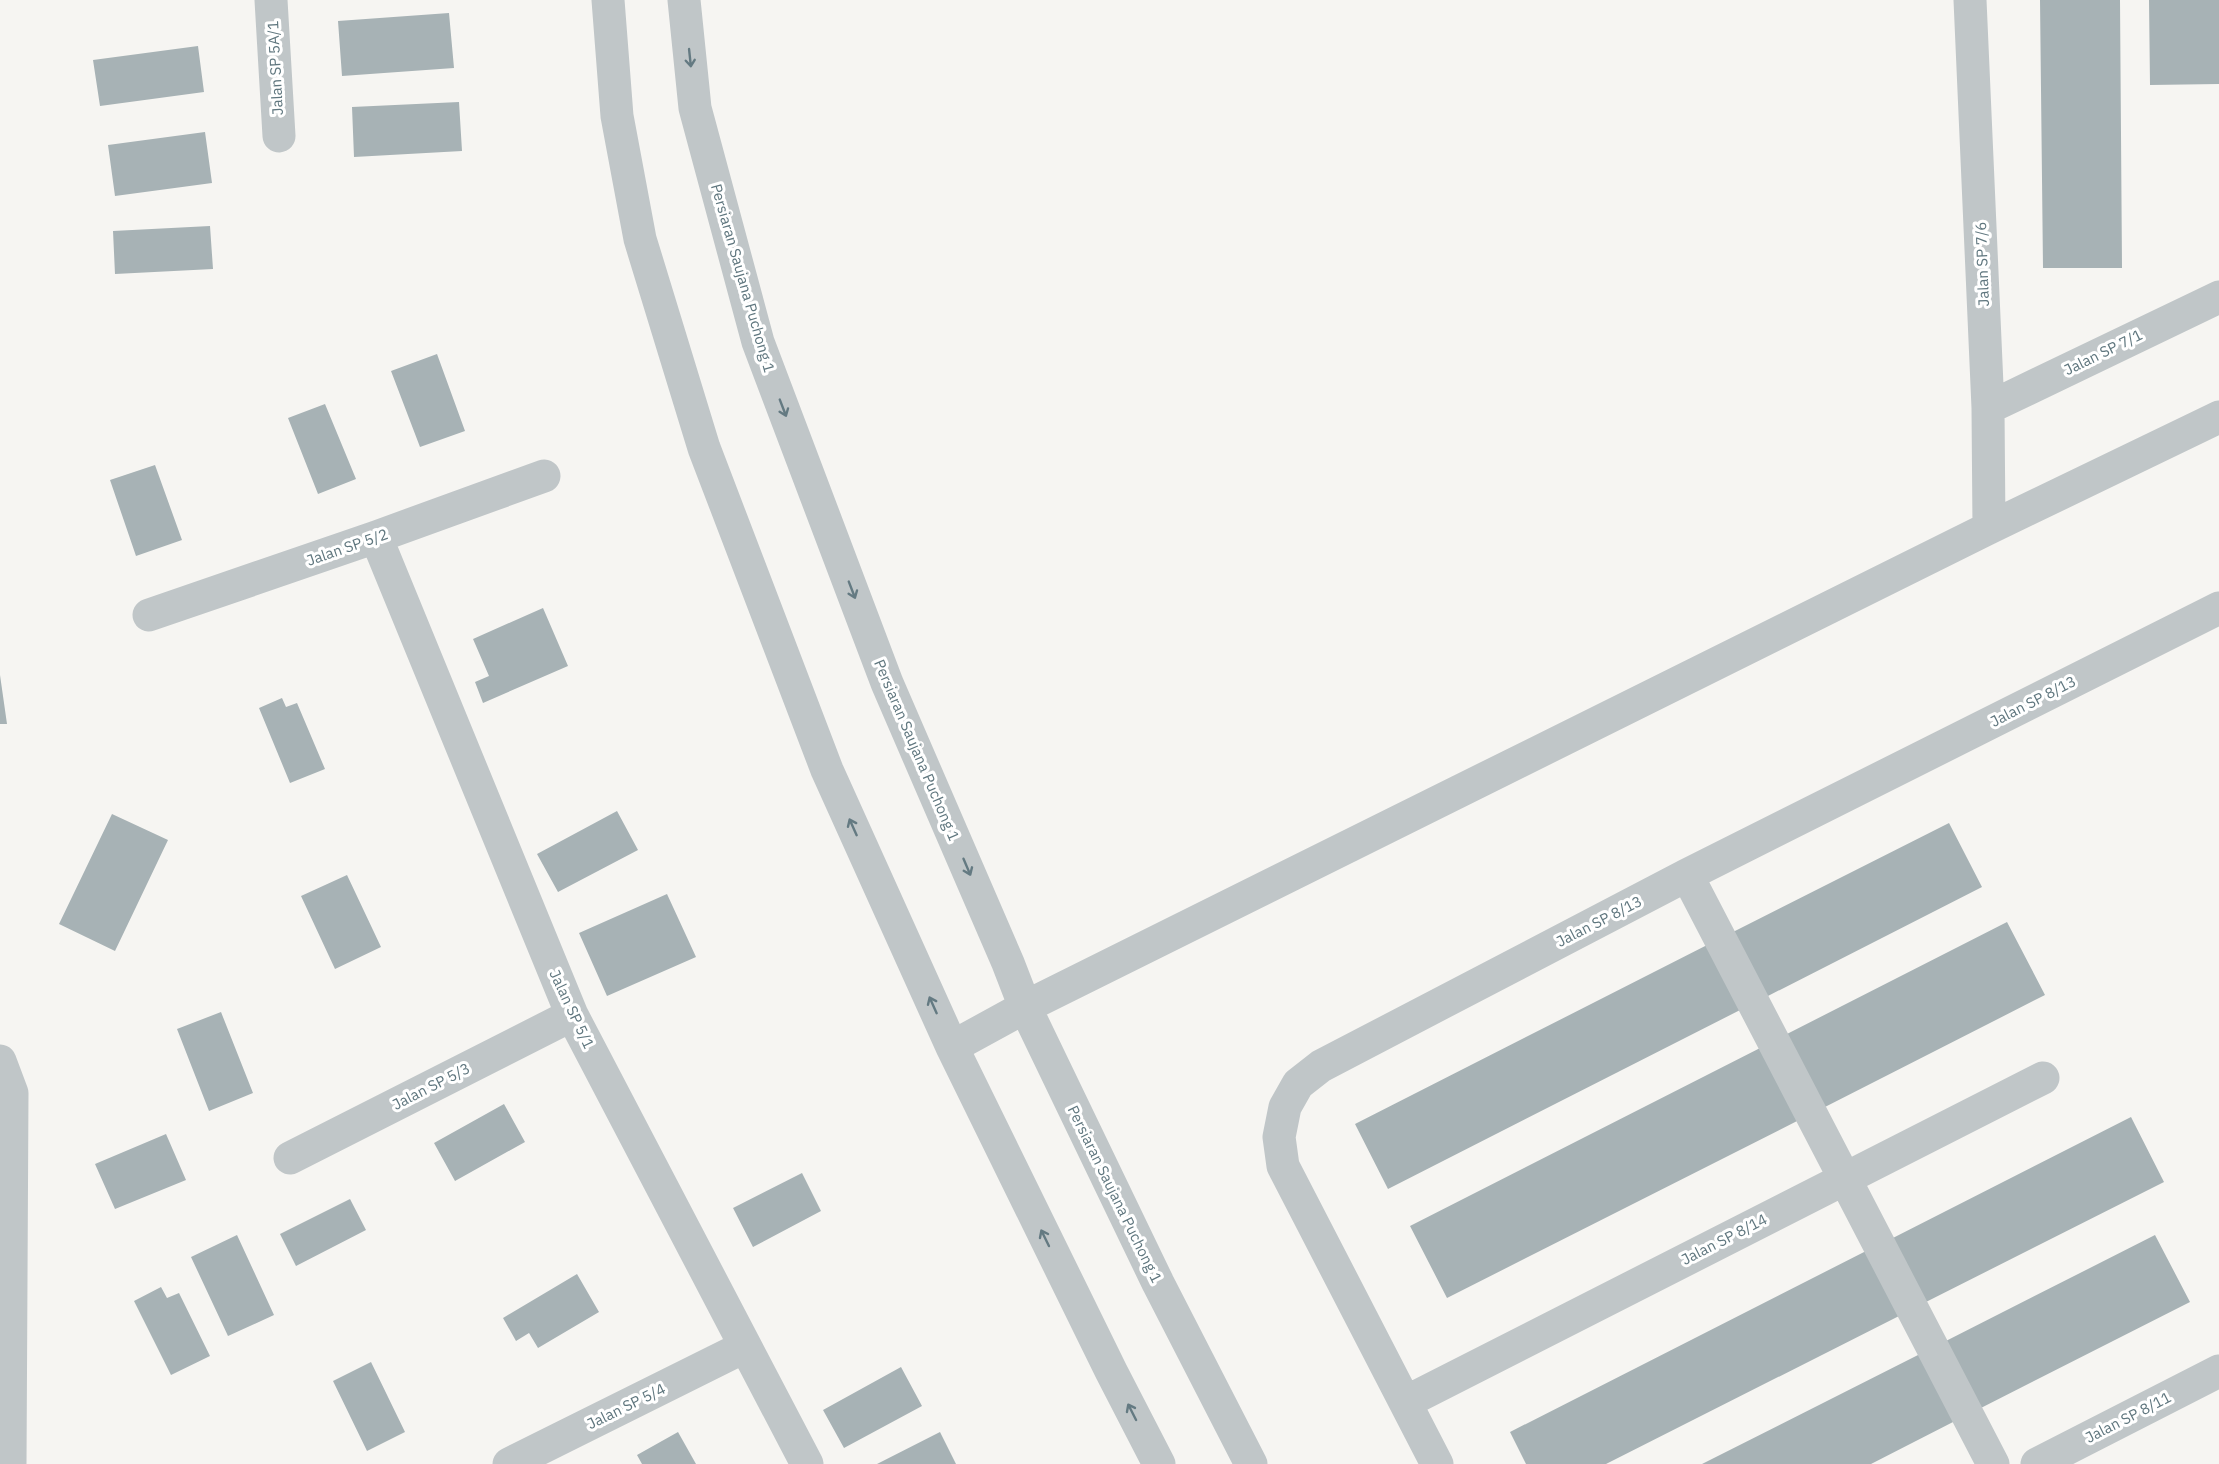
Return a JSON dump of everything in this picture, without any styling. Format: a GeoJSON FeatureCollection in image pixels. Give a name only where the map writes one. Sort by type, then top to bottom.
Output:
{"type":"FeatureCollection","features":[{"type":"Feature","properties":{"kind":"street","name":"Jalan SP 5A/1"},"geometry":{"type":"LineString","coordinates":[[272,0],[279,135]]}},
{"type":"Feature","properties":{"kind":"street"},"geometry":{"type":"LineString","coordinates":[[608,0],[616,116],[640,239],[704,448],[827,770],[952,1047],[1159,1464]]}},
{"type":"Feature","properties":{"kind":"street","name":"Persiaran Saujana Puchong 1"},"geometry":{"type":"LineString","coordinates":[[684,0],[695,108],[758,342],[887,683],[1025,1007],[1158,1283],[1251,1464]]}},
{"type":"Feature","properties":{"kind":"street","name":"Jalan SP 7/6"},"geometry":{"type":"LineString","coordinates":[[1970,0],[1988,408],[1989,528]]}},
{"type":"Feature","properties":{"kind":"street","name":"Jalan SP 7/1"},"geometry":{"type":"LineString","coordinates":[[1988,408],[2219,297]]}},
{"type":"Feature","properties":{"kind":"street"},"geometry":{"type":"LineString","coordinates":[[952,1047],[1025,1007],[1989,528],[2219,417]]}},
{"type":"Feature","properties":{"kind":"street","name":"Jalan SP 5/2"},"geometry":{"type":"LineString","coordinates":[[149,615],[544,476]]}},
{"type":"Feature","properties":{"kind":"street","name":"Jalan SP 5/1"},"geometry":{"type":"LineString","coordinates":[[376,537],[572,1015],[807,1464]]}},
{"type":"Feature","properties":{"kind":"street","name":"Jalan SP 8/13"},"geometry":{"type":"LineString","coordinates":[[1406,1402],[1283,1166],[1279,1137],[1285,1107],[1298,1084],[1321,1066],[1687,875],[2219,608]]}},
{"type":"Feature","properties":{"kind":"street"},"geometry":{"type":"LineString","coordinates":[[1687,875],[1993,1464]]}},
{"type":"Feature","properties":{"kind":"street","name":"Jalan SP 5/3"},"geometry":{"type":"LineString","coordinates":[[290,1158],[572,1015]]}},
{"type":"Feature","properties":{"kind":"street"},"geometry":{"type":"LineString","coordinates":[[0,1061],[12,1094],[10,1464]]}},
{"type":"Feature","properties":{"kind":"street","name":"Jalan SP 8/14"},"geometry":{"type":"LineString","coordinates":[[1406,1402],[2043,1078]]}},
{"type":"Feature","properties":{"kind":"street","name":"Jalan SP 5/4"},"geometry":{"type":"LineString","coordinates":[[508,1464],[744,1347]]}},
{"type":"Feature","properties":{"kind":"street","name":"Jalan SP 8/11"},"geometry":{"type":"LineString","coordinates":[[2037,1464],[2219,1371]]}},
{"type":"Feature","properties":{"kind":"street"},"geometry":{"type":"LineString","coordinates":[[1406,1402],[1437,1464]]}},
{"type":"Feature","properties":{"kind":"building"},"geometry":{"type":"Polygon","coordinates":[[[2040,0],[2120,0],[2122,268],[2043,268],[2040,0]]]}},
{"type":"Feature","properties":{"kind":"building"},"geometry":{"type":"Polygon","coordinates":[[[2149,0],[2219,0],[2219,84],[2150,85],[2149,0]]]}},
{"type":"Feature","properties":{"kind":"building"},"geometry":{"type":"Polygon","coordinates":[[[449,13],[454,68],[342,76],[338,21],[449,13]]]}},
{"type":"Feature","properties":{"kind":"building"},"geometry":{"type":"Polygon","coordinates":[[[198,46],[204,92],[100,106],[93,60],[198,46]]]}},
{"type":"Feature","properties":{"kind":"building"},"geometry":{"type":"Polygon","coordinates":[[[459,102],[462,151],[354,157],[352,107],[459,102]]]}},
{"type":"Feature","properties":{"kind":"building"},"geometry":{"type":"Polygon","coordinates":[[[205,132],[212,183],[115,196],[108,145],[205,132]]]}},
{"type":"Feature","properties":{"kind":"building"},"geometry":{"type":"Polygon","coordinates":[[[210,226],[213,269],[115,274],[113,231],[210,226]]]}},
{"type":"Feature","properties":{"kind":"building"},"geometry":{"type":"Polygon","coordinates":[[[437,354],[465,431],[420,447],[391,371],[437,354]]]}},
{"type":"Feature","properties":{"kind":"building"},"geometry":{"type":"Polygon","coordinates":[[[325,404],[356,479],[318,494],[288,418],[325,404]]]}},
{"type":"Feature","properties":{"kind":"building"},"geometry":{"type":"Polygon","coordinates":[[[155,465],[182,540],[136,556],[110,480],[155,465]]]}},
{"type":"Feature","properties":{"kind":"building"},"geometry":{"type":"Polygon","coordinates":[[[543,608],[568,666],[483,703],[475,682],[489,676],[473,639],[543,608]]]}},
{"type":"Feature","properties":{"kind":"building"},"geometry":{"type":"Polygon","coordinates":[[[0,675],[7,724],[0,724],[0,675]]]}},
{"type":"Feature","properties":{"kind":"building"},"geometry":{"type":"Polygon","coordinates":[[[282,698],[286,707],[297,703],[325,769],[290,783],[259,708],[282,698]]]}},
{"type":"Feature","properties":{"kind":"building"},"geometry":{"type":"Polygon","coordinates":[[[617,811],[638,850],[558,892],[537,854],[617,811]]]}},
{"type":"Feature","properties":{"kind":"building"},"geometry":{"type":"Polygon","coordinates":[[[112,814],[168,840],[115,951],[59,924],[112,814]]]}},
{"type":"Feature","properties":{"kind":"building"},"geometry":{"type":"Polygon","coordinates":[[[1949,823],[1982,887],[1766,997],[1733,932],[1949,823]]]}},
{"type":"Feature","properties":{"kind":"building"},"geometry":{"type":"Polygon","coordinates":[[[347,875],[381,947],[335,969],[301,896],[347,875]]]}},
{"type":"Feature","properties":{"kind":"building"},"geometry":{"type":"Polygon","coordinates":[[[667,894],[696,957],[607,996],[579,933],[667,894]]]}},
{"type":"Feature","properties":{"kind":"building"},"geometry":{"type":"Polygon","coordinates":[[[2007,922],[2045,995],[1823,1108],[1785,1035],[2007,922]]]}},
{"type":"Feature","properties":{"kind":"building"},"geometry":{"type":"Polygon","coordinates":[[[1713,942],[1746,1007],[1388,1189],[1355,1124],[1713,942]]]}},
{"type":"Feature","properties":{"kind":"building"},"geometry":{"type":"Polygon","coordinates":[[[221,1012],[253,1093],[209,1111],[177,1029],[221,1012]]]}},
{"type":"Feature","properties":{"kind":"building"},"geometry":{"type":"Polygon","coordinates":[[[1766,1045],[1803,1118],[1447,1298],[1410,1226],[1766,1045]]]}},
{"type":"Feature","properties":{"kind":"building"},"geometry":{"type":"Polygon","coordinates":[[[504,1104],[525,1142],[455,1181],[434,1143],[504,1104]]]}},
{"type":"Feature","properties":{"kind":"building"},"geometry":{"type":"Polygon","coordinates":[[[2131,1117],[2164,1182],[1920,1305],[1887,1241],[2131,1117]]]}},
{"type":"Feature","properties":{"kind":"building"},"geometry":{"type":"Polygon","coordinates":[[[166,1134],[186,1180],[115,1209],[95,1164],[166,1134]]]}},
{"type":"Feature","properties":{"kind":"building"},"geometry":{"type":"Polygon","coordinates":[[[802,1173],[821,1211],[753,1247],[733,1208],[802,1173]]]}},
{"type":"Feature","properties":{"kind":"building"},"geometry":{"type":"Polygon","coordinates":[[[350,1199],[366,1230],[296,1266],[280,1234],[350,1199]]]}},
{"type":"Feature","properties":{"kind":"building"},"geometry":{"type":"Polygon","coordinates":[[[237,1235],[274,1315],[228,1336],[191,1257],[237,1235]]]}},
{"type":"Feature","properties":{"kind":"building"},"geometry":{"type":"Polygon","coordinates":[[[2155,1235],[2190,1302],[1975,1411],[1940,1344],[2155,1235]]]}},
{"type":"Feature","properties":{"kind":"building"},"geometry":{"type":"Polygon","coordinates":[[[1868,1250],[1901,1315],[1606,1464],[1526,1464],[1510,1432],[1868,1250]]]}},
{"type":"Feature","properties":{"kind":"building"},"geometry":{"type":"Polygon","coordinates":[[[577,1274],[599,1312],[538,1348],[529,1333],[516,1341],[503,1318],[577,1274]]]}},
{"type":"Feature","properties":{"kind":"building"},"geometry":{"type":"Polygon","coordinates":[[[161,1287],[167,1298],[179,1293],[210,1356],[171,1375],[134,1301],[161,1287]]]}},
{"type":"Feature","properties":{"kind":"building"},"geometry":{"type":"Polygon","coordinates":[[[1920,1354],[1955,1421],[1871,1464],[1702,1464],[1920,1354]]]}},
{"type":"Feature","properties":{"kind":"building"},"geometry":{"type":"Polygon","coordinates":[[[371,1362],[405,1432],[367,1451],[333,1381],[371,1362]]]}},
{"type":"Feature","properties":{"kind":"building"},"geometry":{"type":"Polygon","coordinates":[[[901,1367],[922,1406],[844,1448],[823,1410],[901,1367]]]}},
{"type":"Feature","properties":{"kind":"building"},"geometry":{"type":"Polygon","coordinates":[[[678,1432],[696,1464],[642,1464],[637,1455],[678,1432]]]}},
{"type":"Feature","properties":{"kind":"building"},"geometry":{"type":"Polygon","coordinates":[[[940,1432],[956,1464],[877,1464],[940,1432]]]}}]}
